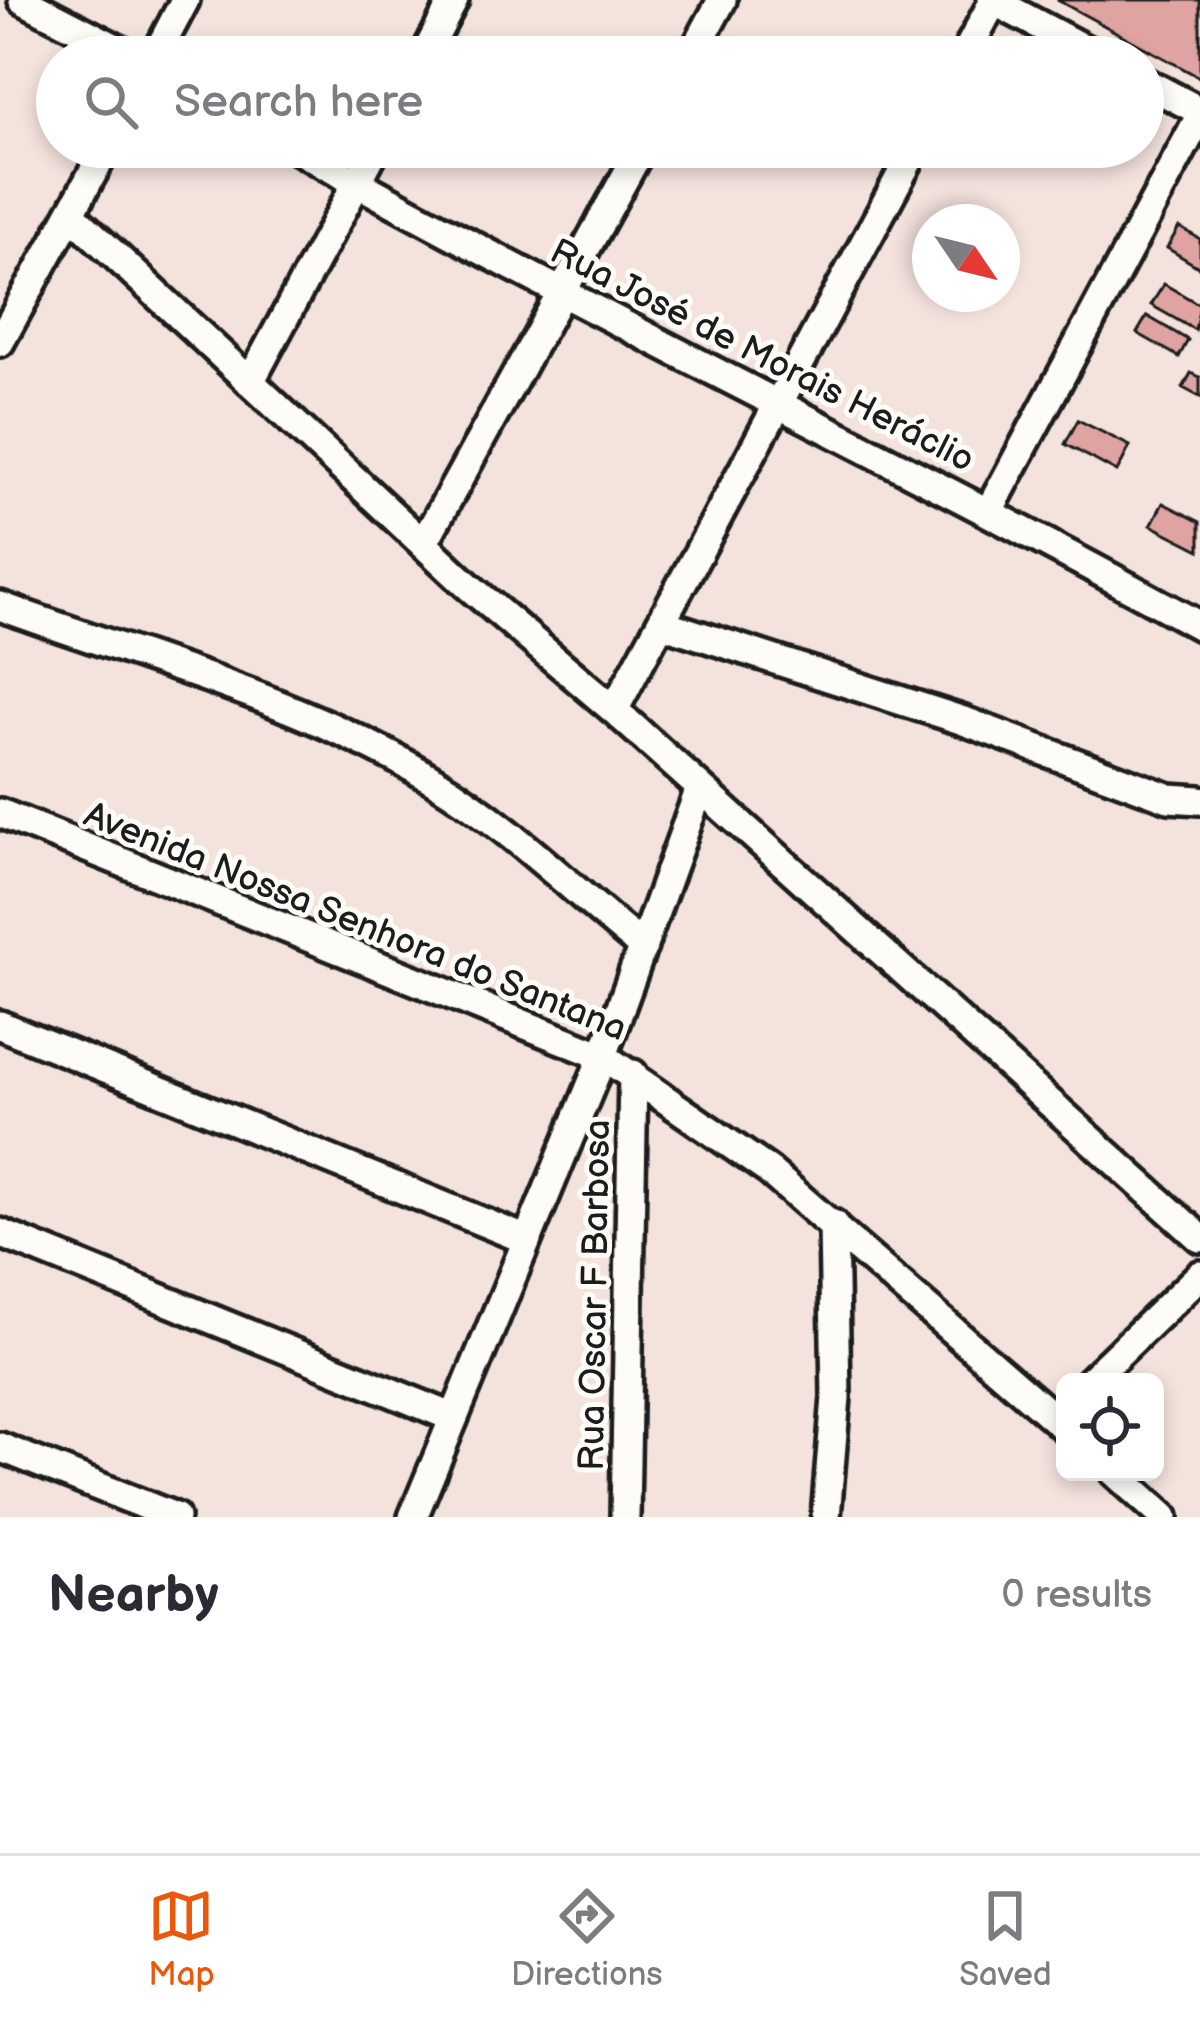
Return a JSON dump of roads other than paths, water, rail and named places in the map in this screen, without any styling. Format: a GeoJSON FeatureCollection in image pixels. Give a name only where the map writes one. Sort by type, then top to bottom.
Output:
{"type":"FeatureCollection","features":[{"type":"Feature","properties":{"kind":"street"},"geometry":{"type":"LineString","coordinates":[[23,0],[92,36]]}},
{"type":"Feature","properties":{"kind":"street"},"geometry":{"type":"LineString","coordinates":[[166,36],[185,0]]}},
{"type":"Feature","properties":{"kind":"street"},"geometry":{"type":"LineString","coordinates":[[435,36],[454,0]]}},
{"type":"Feature","properties":{"kind":"street"},"geometry":{"type":"LineString","coordinates":[[702,36],[722,0]]}},
{"type":"Feature","properties":{"kind":"street"},"geometry":{"type":"LineString","coordinates":[[975,36],[993,0],[1060,36]]}},
{"type":"Feature","properties":{"kind":"street"},"geometry":{"type":"LineString","coordinates":[[990,509],[1200,113],[1164,92]]}},
{"type":"Feature","properties":{"kind":"street"},"geometry":{"type":"LineString","coordinates":[[2,333],[96,168]]}},
{"type":"Feature","properties":{"kind":"street","name":"Rua José de Morais Heráclio"},"geometry":{"type":"LineString","coordinates":[[330,168],[779,406],[990,509],[1199,623]]}},
{"type":"Feature","properties":{"kind":"street"},"geometry":{"type":"LineString","coordinates":[[250,382],[365,168]]}},
{"type":"Feature","properties":{"kind":"street"},"geometry":{"type":"LineString","coordinates":[[423,544],[630,168]]}},
{"type":"Feature","properties":{"kind":"street"},"geometry":{"type":"LineString","coordinates":[[614,710],[905,168]]}},
{"type":"Feature","properties":{"kind":"street"},"geometry":{"type":"LineString","coordinates":[[71,215],[423,544],[1200,1238]]}},
{"type":"Feature","properties":{"kind":"street"},"geometry":{"type":"LineString","coordinates":[[0,606],[368,743],[466,802],[643,947]]}},
{"type":"Feature","properties":{"kind":"street"},"geometry":{"type":"LineString","coordinates":[[661,623],[964,722],[1169,798],[1200,800]]}},
{"type":"Feature","properties":{"kind":"street"},"geometry":{"type":"LineString","coordinates":[[413,1517],[603,1056],[700,788]]}},
{"type":"Feature","properties":{"kind":"street","name":"Avenida Nossa Senhora do Santana"},"geometry":{"type":"LineString","coordinates":[[0,813],[603,1056],[725,1136],[1056,1413]]}},
{"type":"Feature","properties":{"kind":"street"},"geometry":{"type":"LineString","coordinates":[[0,1024],[527,1240]]}},
{"type":"Feature","properties":{"kind":"street","name":"Rua Oscar F Barbosa"},"geometry":{"type":"LineString","coordinates":[[625,1517],[632,1073]]}},
{"type":"Feature","properties":{"kind":"street"},"geometry":{"type":"LineString","coordinates":[[826,1517],[836,1397],[833,1224]]}},
{"type":"Feature","properties":{"kind":"street"},"geometry":{"type":"LineString","coordinates":[[0,1233],[452,1417]]}},
{"type":"Feature","properties":{"kind":"street"},"geometry":{"type":"LineString","coordinates":[[1098,1373],[1200,1275]]}},
{"type":"Feature","properties":{"kind":"street"},"geometry":{"type":"LineString","coordinates":[[2,1454],[175,1517]]}},
{"type":"Feature","properties":{"kind":"street"},"geometry":{"type":"LineString","coordinates":[[1123,1481],[1158,1515]]}}]}
